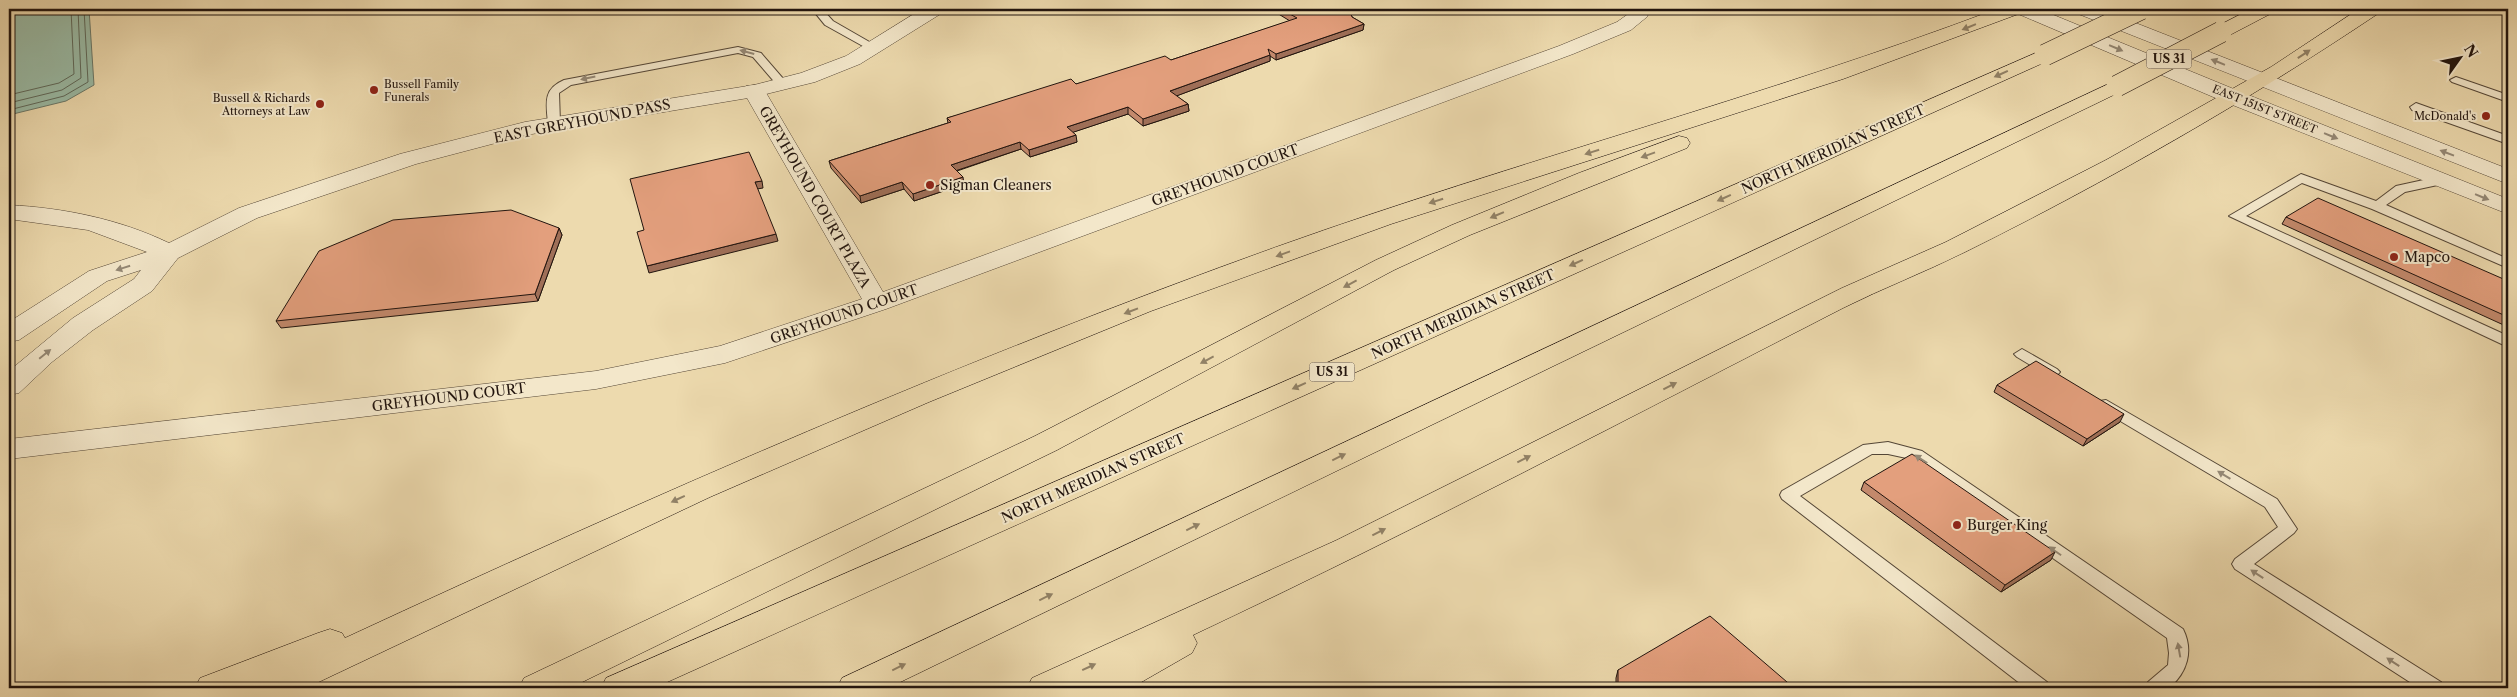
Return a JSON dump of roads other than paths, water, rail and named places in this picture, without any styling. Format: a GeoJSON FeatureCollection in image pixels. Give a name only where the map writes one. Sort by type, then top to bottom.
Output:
{"type":"FeatureCollection","features":[{"type":"Feature","properties":{"kind":"highway"},"geometry":{"type":"LineString","coordinates":[[272,688],[697,490],[834,430],[1194,287],[1307,245],[1478,187],[1732,110],[1839,75],[1940,39],[2014,9]]}},
{"type":"Feature","properties":{"kind":"highway","name":"NORTH MERIDIAN STREET"},"geometry":{"type":"LineString","coordinates":[[619,688],[2045,54],[2141,9]]}},
{"type":"Feature","properties":{"kind":"highway","name":"US 31"},"geometry":{"type":"LineString","coordinates":[[856,688],[2118,86],[2265,9]]}},
{"type":"Feature","properties":{"kind":"highway"},"geometry":{"type":"LineString","coordinates":[[1045,688],[1348,548],[1842,299],[1964,243],[2114,165],[2234,97],[2372,9]]}},
{"type":"Feature","properties":{"kind":"highway"},"geometry":{"type":"LineString","coordinates":[[537,688],[1046,444],[1385,265],[1460,230],[1586,178],[1669,147],[1839,75]]}},
{"type":"Feature","properties":{"kind":"highway"},"geometry":{"type":"LineString","coordinates":[[1101,688],[1348,548]]}},
{"type":"Feature","properties":{"kind":"highway"},"geometry":{"type":"LineString","coordinates":[[213,688],[546,560]]}},
{"type":"Feature","properties":{"kind":"street","name":"EAST GREYHOUND PASS"},"geometry":{"type":"LineString","coordinates":[[9,334],[98,276],[169,253],[248,213],[355,175],[451,147],[554,123],[754,91],[832,70],[874,48],[935,9]]}},
{"type":"Feature","properties":{"kind":"street","name":"EAST 151ST STREET"},"geometry":{"type":"LineString","coordinates":[[2023,9],[2234,97],[2508,207]]}},
{"type":"Feature","properties":{"kind":"street","name":"EAST 151ST STREET"},"geometry":{"type":"LineString","coordinates":[[2083,9],[2508,177]]}},
{"type":"Feature","properties":{"kind":"street","name":"GREYHOUND COURT"},"geometry":{"type":"LineString","coordinates":[[9,449],[596,380],[725,354],[877,303],[1566,50],[1624,26],[1638,16]]}},
{"type":"Feature","properties":{"kind":"street","name":"GREYHOUND COURT PLAZA"},"geometry":{"type":"LineString","coordinates":[[754,91],[877,303]]}},
{"type":"Feature","properties":{"kind":"street"},"geometry":{"type":"LineString","coordinates":[[9,212],[48,214],[94,223],[128,233],[169,253]]}},
{"type":"Feature","properties":{"kind":"street","name":"EAST GREYHOUND PASS"},"geometry":{"type":"LineString","coordinates":[[9,386],[42,356],[83,324],[142,285],[169,253]]}},
{"type":"Feature","properties":{"kind":"lane"},"geometry":{"type":"LineString","coordinates":[[816,9],[828,23],[874,48]]}},
{"type":"Feature","properties":{"kind":"lane"},"geometry":{"type":"LineString","coordinates":[[554,123],[552,93],[556,87],[568,82],[738,50],[757,55],[782,84]]}},
{"type":"Feature","properties":{"kind":"lane"},"geometry":{"type":"LineString","coordinates":[[2456,80],[2508,99]]}},
{"type":"Feature","properties":{"kind":"lane"},"geometry":{"type":"LineString","coordinates":[[2416,107],[2508,140]]}},
{"type":"Feature","properties":{"kind":"lane"},"geometry":{"type":"LineString","coordinates":[[2508,264],[2377,206],[2301,178],[2236,216],[2508,342]]}},
{"type":"Feature","properties":{"kind":"lane"},"geometry":{"type":"LineString","coordinates":[[2377,206],[2401,189],[2442,180]]}},
{"type":"Feature","properties":{"kind":"lane"},"geometry":{"type":"LineString","coordinates":[[2022,354],[2065,380]]}},
{"type":"Feature","properties":{"kind":"lane"},"geometry":{"type":"LineString","coordinates":[[2090,395],[2271,502],[2288,529],[2241,564],[2434,688]]}},
{"type":"Feature","properties":{"kind":"lane"},"geometry":{"type":"LineString","coordinates":[[2040,688],[1788,495],[1869,449],[1888,448],[1916,455],[2176,634],[2181,657],[2171,677],[2155,688]]}},
{"type":"Feature","properties":{"kind":"water"},"geometry":{"type":"Polygon","coordinates":[[[9,9],[89,9],[94,85],[66,101],[9,115],[9,9]]]}},
{"type":"Feature","properties":{"kind":"place","name":"Bussell Family Funerals"},"geometry":{"type":"Point","coordinates":[374,90]}},
{"type":"Feature","properties":{"kind":"place","name":"Bussell & Richards Attorneys at Law"},"geometry":{"type":"Point","coordinates":[320,104]}},
{"type":"Feature","properties":{"kind":"place","name":"McDonald's"},"geometry":{"type":"Point","coordinates":[2486,116]}},
{"type":"Feature","properties":{"kind":"place","name":"Sigman Cleaners"},"geometry":{"type":"Point","coordinates":[930,185]}},
{"type":"Feature","properties":{"kind":"place","name":"Mapco"},"geometry":{"type":"Point","coordinates":[2394,257]}},
{"type":"Feature","properties":{"kind":"place","name":"Burger King"},"geometry":{"type":"Point","coordinates":[1957,525]}}]}
